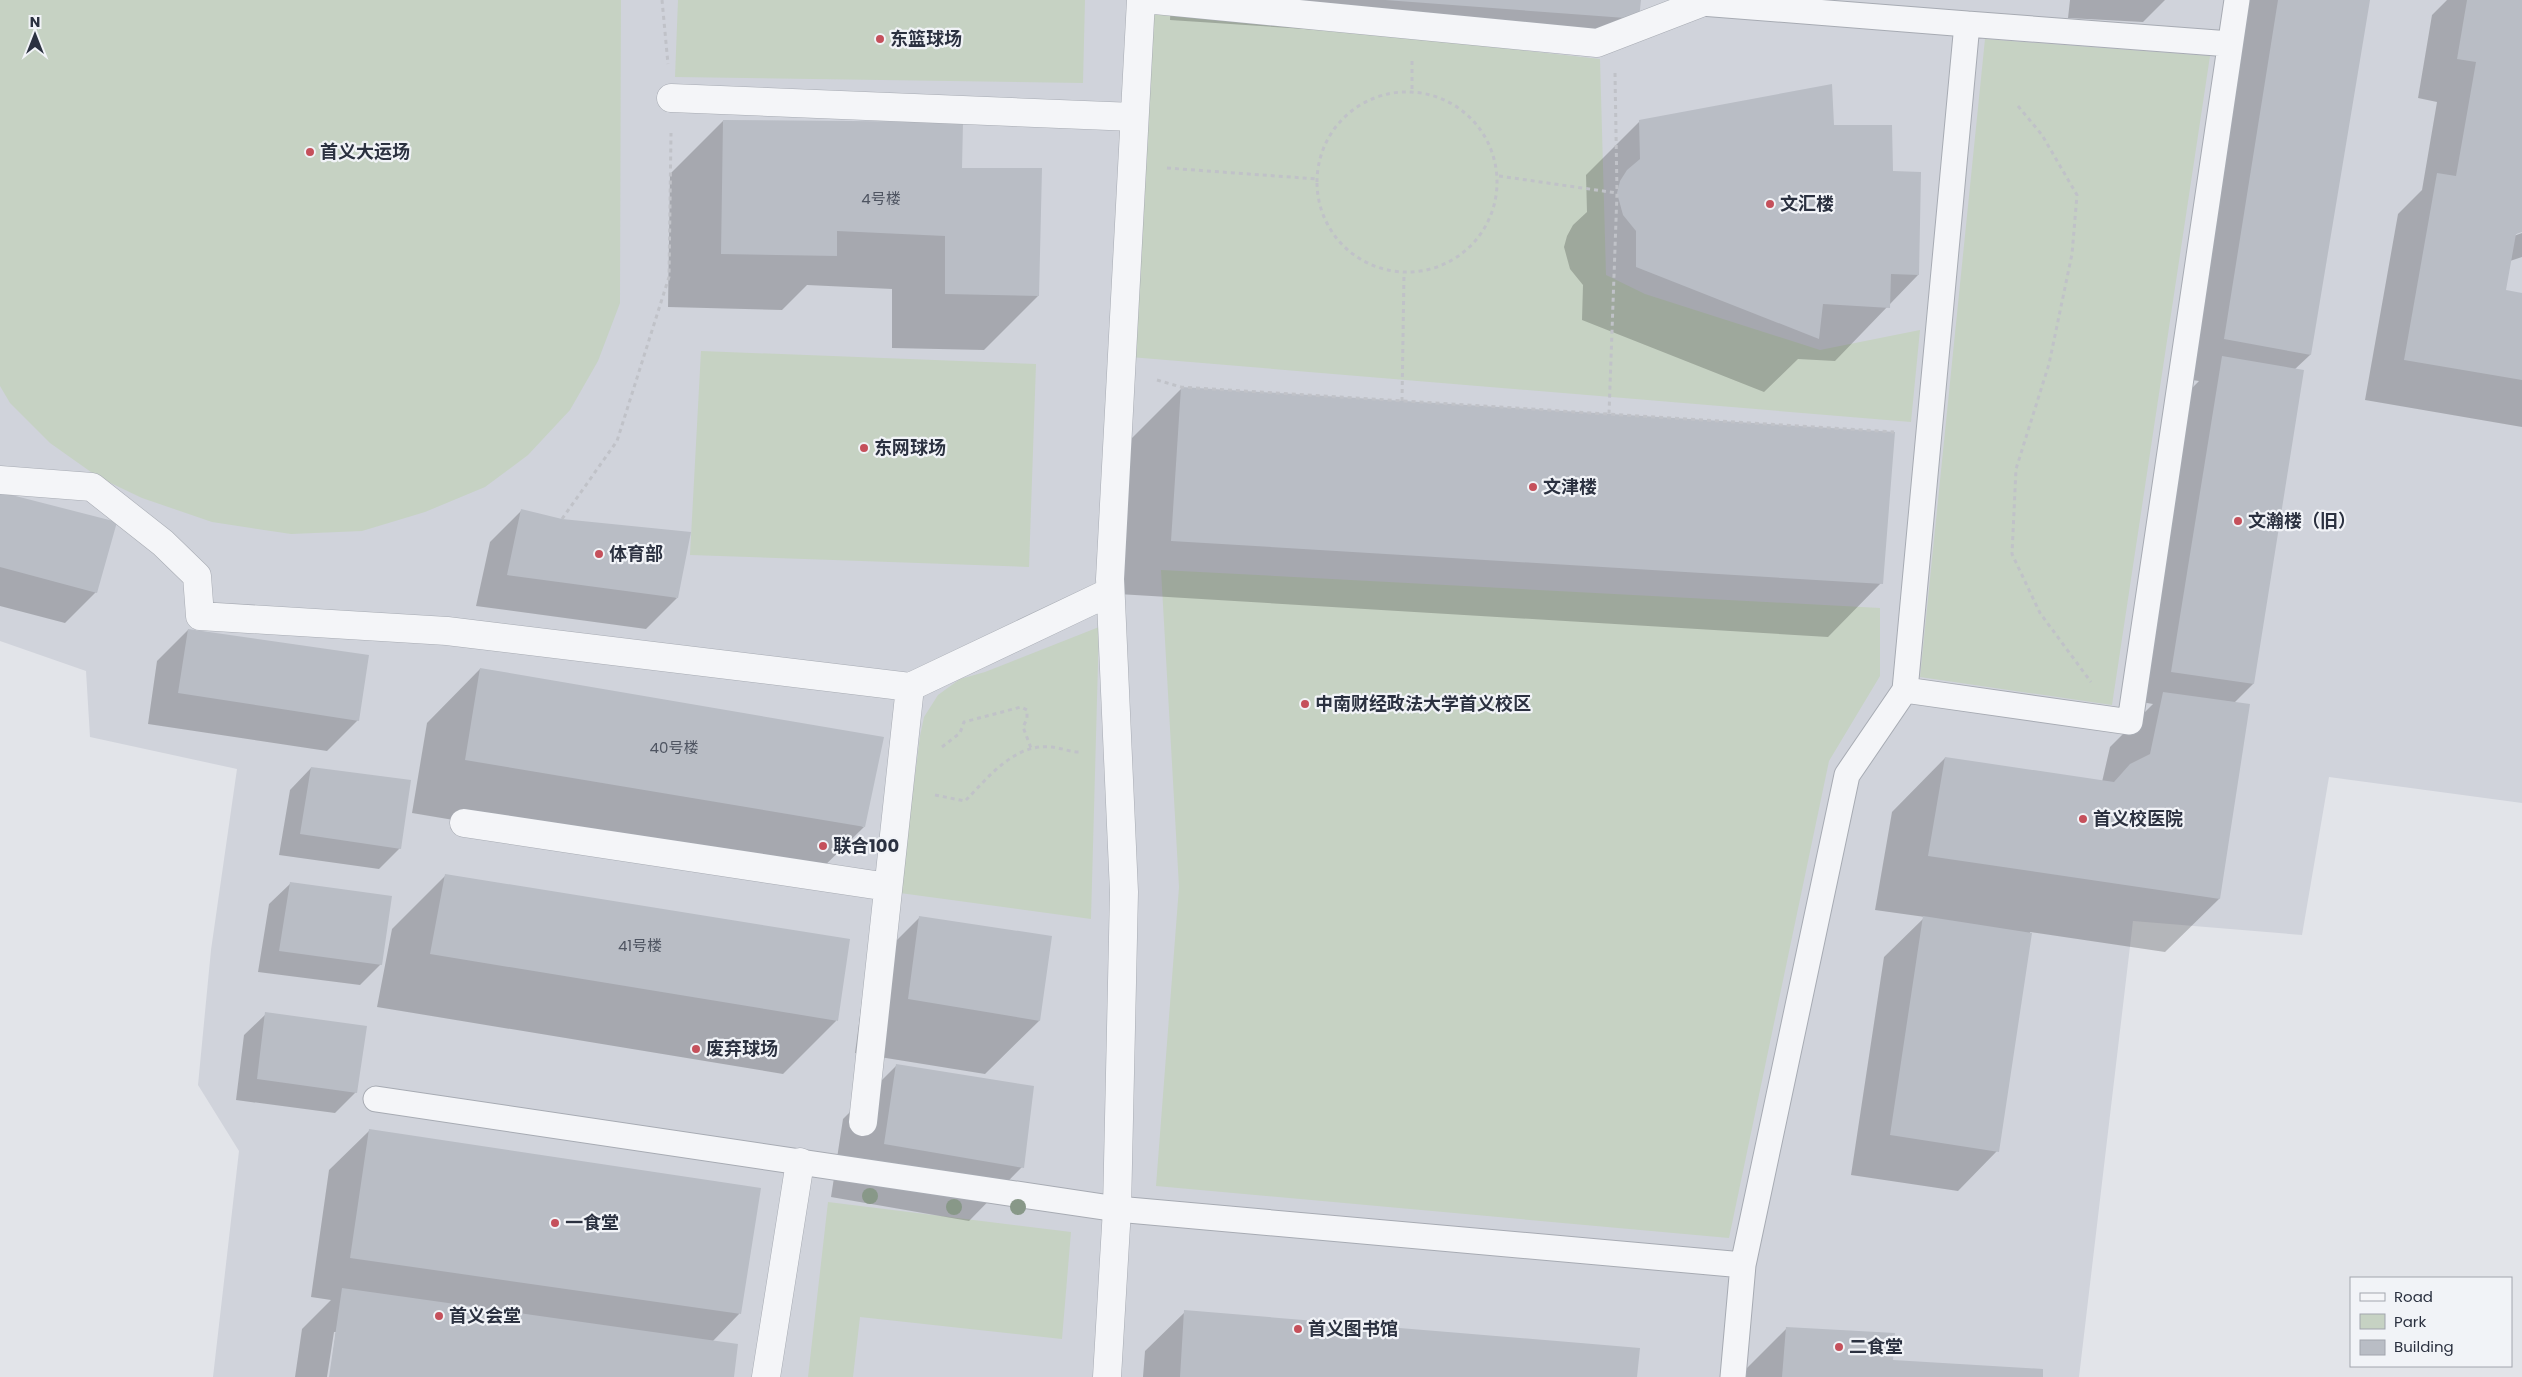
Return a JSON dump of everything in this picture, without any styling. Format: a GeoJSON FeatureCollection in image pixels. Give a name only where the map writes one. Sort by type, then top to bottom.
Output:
{"type":"FeatureCollection","features":[{"type":"Feature","properties":{"kind":"street"},"geometry":{"type":"LineString","coordinates":[[1107,1377],[1118,1209],[1124,892],[1110,592],[1141,0]]}},
{"type":"Feature","properties":{"kind":"street"},"geometry":{"type":"LineString","coordinates":[[1155,0],[1597,43],[1701,2]]}},
{"type":"Feature","properties":{"kind":"street"},"geometry":{"type":"LineString","coordinates":[[671,98],[1134,117]]}},
{"type":"Feature","properties":{"kind":"street"},"geometry":{"type":"LineString","coordinates":[[0,480],[92,487],[163,542],[198,576],[200,616],[447,631],[910,687],[1110,592]]}},
{"type":"Feature","properties":{"kind":"street"},"geometry":{"type":"LineString","coordinates":[[863,1122],[910,687]]}},
{"type":"Feature","properties":{"kind":"street"},"geometry":{"type":"LineString","coordinates":[[464,823],[888,887]]}},
{"type":"Feature","properties":{"kind":"street"},"geometry":{"type":"LineString","coordinates":[[766,1377],[800,1162]]}},
{"type":"Feature","properties":{"kind":"lane"},"geometry":{"type":"LineString","coordinates":[[1905,690],[2130,722],[2236,0]]}},
{"type":"Feature","properties":{"kind":"lane"},"geometry":{"type":"LineString","coordinates":[[1701,2],[2230,44]]}},
{"type":"Feature","properties":{"kind":"lane"},"geometry":{"type":"LineString","coordinates":[[1733,1377],[1743,1265],[1847,775],[1905,690],[1968,24]]}},
{"type":"Feature","properties":{"kind":"lane"},"geometry":{"type":"LineString","coordinates":[[376,1099],[1118,1209],[1743,1265]]}},
{"type":"Feature","properties":{"kind":"path"},"geometry":{"type":"LineString","coordinates":[[562,519],[617,441],[669,277],[671,98],[662,0]]}},
{"type":"Feature","properties":{"kind":"path"},"geometry":{"type":"LineString","coordinates":[[1609,414],[1617,193],[1615,36]]}},
{"type":"Feature","properties":{"kind":"path"},"geometry":{"type":"LineString","coordinates":[[1398,92],[1427,93],[1454,104],[1476,123],[1491,147],[1498,176],[1496,205],[1484,232],[1462,255],[1434,269],[1404,273],[1374,267],[1347,251],[1328,227],[1317,198],[1317,179],[1317,167],[1327,138],[1346,115],[1370,100],[1398,92]]}},
{"type":"Feature","properties":{"kind":"path"},"geometry":{"type":"LineString","coordinates":[[2018,106],[2042,136],[2077,195],[2072,254],[2049,364],[2016,469],[2012,554],[2040,613],[2117,720]]}},
{"type":"Feature","properties":{"kind":"path"},"geometry":{"type":"LineString","coordinates":[[1132,165],[1317,179]]}},
{"type":"Feature","properties":{"kind":"path"},"geometry":{"type":"LineString","coordinates":[[1498,176],[1617,193]]}},
{"type":"Feature","properties":{"kind":"path"},"geometry":{"type":"LineString","coordinates":[[1402,401],[1404,273]]}},
{"type":"Feature","properties":{"kind":"path"},"geometry":{"type":"LineString","coordinates":[[1121,368],[1182,387],[1894,432],[1926,469]]}},
{"type":"Feature","properties":{"kind":"path"},"geometry":{"type":"LineString","coordinates":[[939,752],[943,744],[960,733],[964,722],[1021,707],[1026,710],[1026,720],[1023,727],[1031,748]]}},
{"type":"Feature","properties":{"kind":"path"},"geometry":{"type":"LineString","coordinates":[[898,792],[934,795],[965,801],[991,773],[1015,755],[1031,748],[1050,746],[1079,753],[1118,746]]}},
{"type":"Feature","properties":{"kind":"shaded area","name":"中南财经政法大学首义校区"},"geometry":{"type":"Polygon","coordinates":[[[0,0],[2522,0],[2522,803],[2329,777],[2302,935],[2133,921],[2079,1377],[213,1377],[239,1151],[198,1085],[211,950],[237,769],[90,737],[86,671],[0,641],[0,0]]]}},
{"type":"Feature","properties":{"kind":"green space","name":"首义大运场"},"geometry":{"type":"Polygon","coordinates":[[[0,0],[621,0],[620,303],[598,361],[570,410],[528,455],[485,487],[425,512],[362,531],[291,534],[212,522],[142,498],[98,477],[50,443],[10,403],[0,386],[0,0]]]}},
{"type":"Feature","properties":{"kind":"green space","name":"东篮球场"},"geometry":{"type":"Polygon","coordinates":[[[678,0],[1085,0],[1083,83],[675,77],[678,0]]]}},
{"type":"Feature","properties":{"kind":"green space"},"geometry":{"type":"Polygon","coordinates":[[[1150,8],[1600,59],[1606,275],[1645,294],[1820,350],[1920,330],[1911,422],[1130,357],[1150,8]]]}},
{"type":"Feature","properties":{"kind":"green space"},"geometry":{"type":"Polygon","coordinates":[[[1985,39],[2210,56],[2112,705],[1920,677],[1985,39]]]}},
{"type":"Feature","properties":{"kind":"green space","name":"东网球场"},"geometry":{"type":"Polygon","coordinates":[[[701,351],[1036,364],[1029,567],[690,555],[701,351]]]}},
{"type":"Feature","properties":{"kind":"green space"},"geometry":{"type":"Polygon","coordinates":[[[1161,570],[1880,608],[1880,676],[1829,761],[1729,1238],[1156,1186],[1179,887],[1161,570]]]}},
{"type":"Feature","properties":{"kind":"green space"},"geometry":{"type":"Polygon","coordinates":[[[1099,627],[1091,919],[900,893],[920,736],[924,717],[938,695],[960,679],[985,672],[1099,627]]]}},
{"type":"Feature","properties":{"kind":"green space"},"geometry":{"type":"Polygon","coordinates":[[[828,1202],[1071,1232],[1062,1339],[860,1317],[853,1377],[808,1377],[828,1202]]]}},
{"type":"Feature","properties":{"kind":"building"},"geometry":{"type":"Polygon","coordinates":[[[1385,0],[1641,0],[1639,19],[1385,0]]]}},
{"type":"Feature","properties":{"kind":"building"},"geometry":{"type":"Polygon","coordinates":[[[2278,0],[2370,0],[2311,355],[2224,339],[2278,0]]]}},
{"type":"Feature","properties":{"kind":"building"},"geometry":{"type":"Polygon","coordinates":[[[2467,0],[2522,0],[2522,232],[2516,234],[2506,290],[2522,293],[2522,380],[2404,360],[2437,173],[2456,176],[2476,62],[2457,59],[2467,0]]]}},
{"type":"Feature","properties":{"kind":"building","name":"文汇楼"},"geometry":{"type":"Polygon","coordinates":[[[1832,84],[1834,125],[1892,125],[1893,171],[1921,172],[1919,275],[1891,274],[1890,308],[1823,304],[1819,339],[1636,267],[1636,231],[1623,215],[1617,193],[1620,181],[1627,170],[1640,159],[1639,120],[1832,84]]]}},
{"type":"Feature","properties":{"kind":"building"},"geometry":{"type":"Polygon","coordinates":[[[723,120],[963,122],[962,168],[1042,168],[1039,296],[945,294],[945,236],[837,231],[837,256],[721,254],[723,120]]]}},
{"type":"Feature","properties":{"kind":"building","name":"文瀚楼（旧）"},"geometry":{"type":"Polygon","coordinates":[[[2222,356],[2304,370],[2254,684],[2171,672],[2222,356]]]}},
{"type":"Feature","properties":{"kind":"building","name":"文津楼"},"geometry":{"type":"Polygon","coordinates":[[[1181,387],[1895,432],[1883,584],[1171,541],[1181,387]]]}},
{"type":"Feature","properties":{"kind":"building"},"geometry":{"type":"Polygon","coordinates":[[[0,492],[117,522],[97,593],[0,567],[0,492]]]}},
{"type":"Feature","properties":{"kind":"building","name":"体育部"},"geometry":{"type":"Polygon","coordinates":[[[521,509],[562,519],[691,532],[678,598],[507,575],[521,509]]]}},
{"type":"Feature","properties":{"kind":"building"},"geometry":{"type":"Polygon","coordinates":[[[188,629],[369,655],[359,721],[178,693],[188,629]]]}},
{"type":"Feature","properties":{"kind":"building"},"geometry":{"type":"Polygon","coordinates":[[[480,668],[884,737],[865,827],[465,760],[480,668]]]}},
{"type":"Feature","properties":{"kind":"building","name":"首义校医院"},"geometry":{"type":"Polygon","coordinates":[[[2163,692],[2250,704],[2220,899],[1928,856],[1945,757],[2114,782],[2130,764],[2150,754],[2163,692]]]}},
{"type":"Feature","properties":{"kind":"building"},"geometry":{"type":"Polygon","coordinates":[[[311,767],[411,780],[401,849],[300,834],[311,767]]]}},
{"type":"Feature","properties":{"kind":"building"},"geometry":{"type":"Polygon","coordinates":[[[445,874],[850,939],[838,1021],[430,954],[445,874]]]}},
{"type":"Feature","properties":{"kind":"building"},"geometry":{"type":"Polygon","coordinates":[[[290,882],[392,896],[382,965],[279,951],[290,882]]]}},
{"type":"Feature","properties":{"kind":"building"},"geometry":{"type":"Polygon","coordinates":[[[919,916],[1052,936],[1040,1021],[908,999],[919,916]]]}},
{"type":"Feature","properties":{"kind":"building"},"geometry":{"type":"Polygon","coordinates":[[[1923,916],[2032,933],[1999,1152],[1890,1135],[1923,916]]]}},
{"type":"Feature","properties":{"kind":"building"},"geometry":{"type":"Polygon","coordinates":[[[265,1012],[367,1026],[357,1093],[257,1079],[265,1012]]]}},
{"type":"Feature","properties":{"kind":"building"},"geometry":{"type":"Polygon","coordinates":[[[896,1064],[1034,1086],[1024,1168],[884,1144],[896,1064]]]}},
{"type":"Feature","properties":{"kind":"building","name":"一食堂"},"geometry":{"type":"Polygon","coordinates":[[[369,1129],[761,1188],[741,1314],[350,1258],[369,1129]]]}},
{"type":"Feature","properties":{"kind":"building","name":"首义会堂"},"geometry":{"type":"Polygon","coordinates":[[[342,1288],[738,1344],[734,1377],[329,1377],[342,1288]]]}},
{"type":"Feature","properties":{"kind":"building","name":"首义图书馆"},"geometry":{"type":"Polygon","coordinates":[[[1184,1310],[1640,1348],[1637,1377],[1180,1377],[1184,1310]]]}},
{"type":"Feature","properties":{"kind":"building","name":"二食堂"},"geometry":{"type":"Polygon","coordinates":[[[1786,1327],[1895,1333],[1893,1360],[2043,1369],[2043,1377],[1782,1377],[1786,1327]]]}},
{"type":"Feature","properties":{"kind":"place","name":"东篮球场"},"geometry":{"type":"Point","coordinates":[880,39]}},
{"type":"Feature","properties":{"kind":"place","name":"首义大运场"},"geometry":{"type":"Point","coordinates":[310,152]}},
{"type":"Feature","properties":{"kind":"place","name":"文汇楼"},"geometry":{"type":"Point","coordinates":[1770,204]}},
{"type":"Feature","properties":{"kind":"place","name":"东网球场"},"geometry":{"type":"Point","coordinates":[864,448]}},
{"type":"Feature","properties":{"kind":"place","name":"文津楼"},"geometry":{"type":"Point","coordinates":[1533,487]}},
{"type":"Feature","properties":{"kind":"place","name":"文瀚楼（旧）"},"geometry":{"type":"Point","coordinates":[2238,521]}},
{"type":"Feature","properties":{"kind":"place","name":"体育部"},"geometry":{"type":"Point","coordinates":[599,554]}},
{"type":"Feature","properties":{"kind":"place","name":"中南财经政法大学首义校区"},"geometry":{"type":"Point","coordinates":[1305,704]}},
{"type":"Feature","properties":{"kind":"place","name":"首义校医院"},"geometry":{"type":"Point","coordinates":[2083,819]}},
{"type":"Feature","properties":{"kind":"place","name":"联合100"},"geometry":{"type":"Point","coordinates":[823,846]}},
{"type":"Feature","properties":{"kind":"place","name":"废弃球场"},"geometry":{"type":"Point","coordinates":[696,1049]}},
{"type":"Feature","properties":{"kind":"place","name":"一食堂"},"geometry":{"type":"Point","coordinates":[555,1223]}},
{"type":"Feature","properties":{"kind":"place","name":"首义会堂"},"geometry":{"type":"Point","coordinates":[439,1316]}},
{"type":"Feature","properties":{"kind":"place","name":"首义图书馆"},"geometry":{"type":"Point","coordinates":[1298,1329]}},
{"type":"Feature","properties":{"kind":"place","name":"二食堂"},"geometry":{"type":"Point","coordinates":[1839,1347]}}]}
